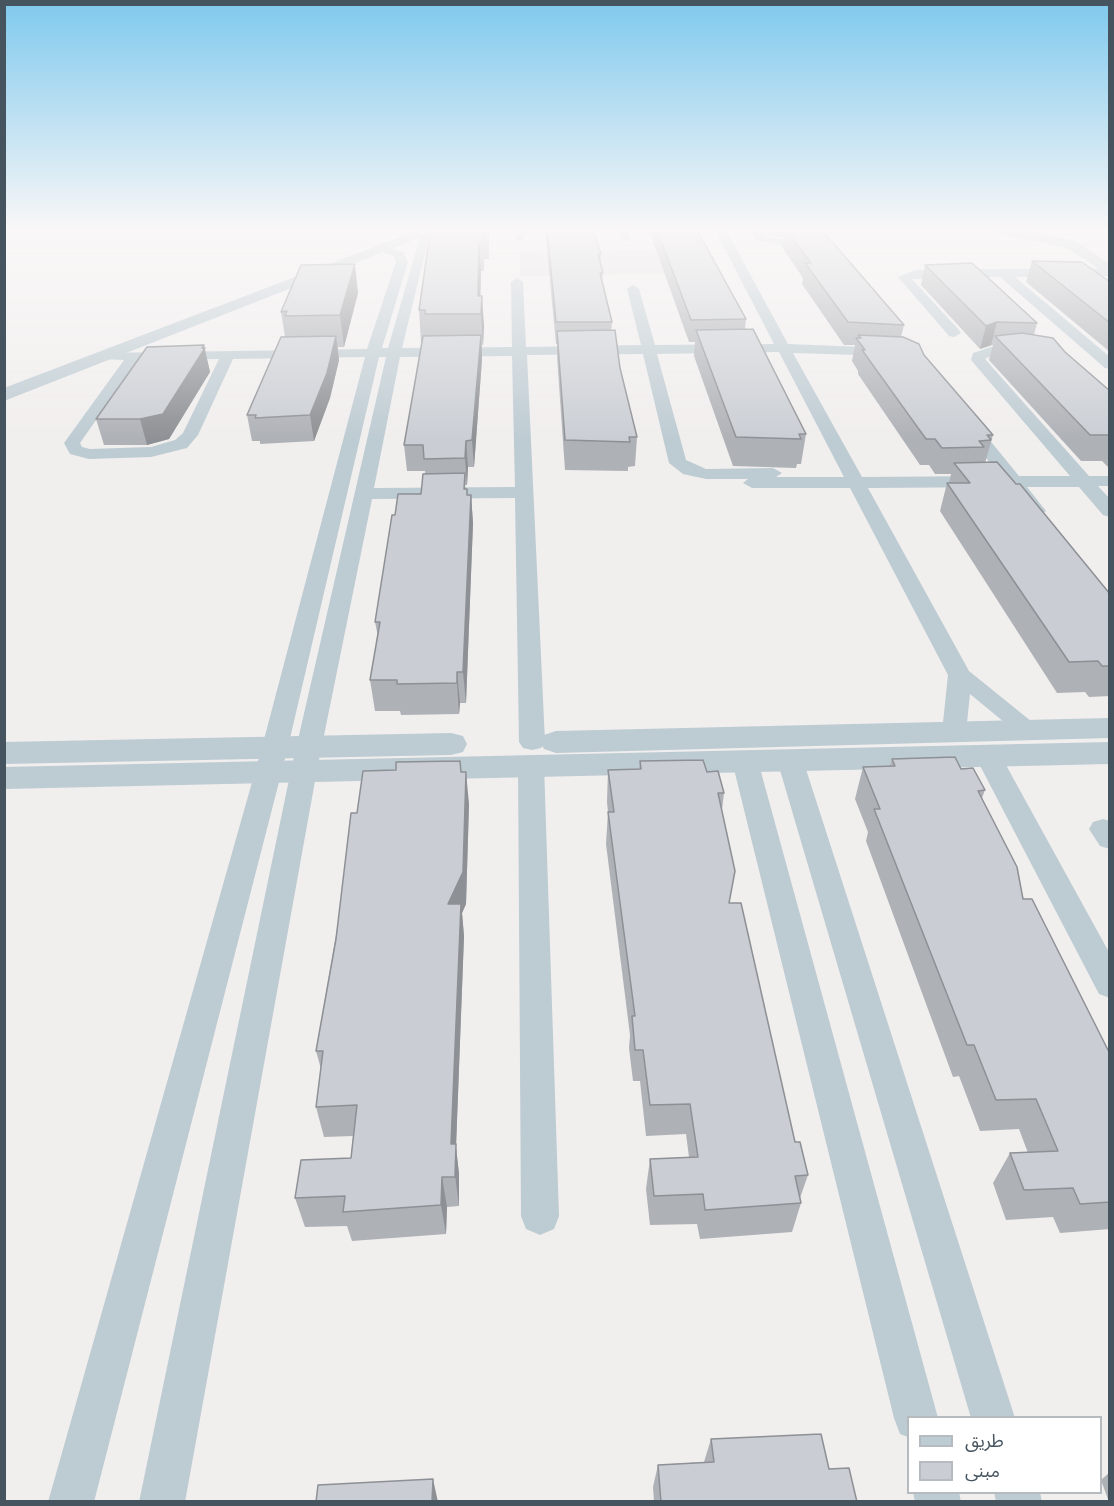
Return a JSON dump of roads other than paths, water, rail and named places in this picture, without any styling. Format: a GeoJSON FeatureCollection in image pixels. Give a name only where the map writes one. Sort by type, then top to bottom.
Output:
{"type":"FeatureCollection","features":[{"type":"Feature","properties":{"kind":"street"},"geometry":{"type":"LineString","coordinates":[[4,383],[232,300]]}},
{"type":"Feature","properties":{"kind":"street"},"geometry":{"type":"LineString","coordinates":[[4,395],[250,300]]}},
{"type":"Feature","properties":{"kind":"street"},"geometry":{"type":"LineString","coordinates":[[162,1502],[308,758],[365,494],[383,353],[394,300]]}},
{"type":"Feature","properties":{"kind":"street"},"geometry":{"type":"LineString","coordinates":[[71,1502],[271,759],[383,353],[400,300]]}},
{"type":"Feature","properties":{"kind":"street"},"geometry":{"type":"LineString","coordinates":[[518,300],[532,754],[540,1216]]}},
{"type":"Feature","properties":{"kind":"street"},"geometry":{"type":"LineString","coordinates":[[636,300],[651,350],[677,459],[682,467],[706,474],[1110,481]]}},
{"type":"Feature","properties":{"kind":"street"},"geometry":{"type":"LineString","coordinates":[[759,300],[960,675],[1030,730]]}},
{"type":"Feature","properties":{"kind":"street"},"geometry":{"type":"LineString","coordinates":[[925,300],[954,333]]}},
{"type":"Feature","properties":{"kind":"street"},"geometry":{"type":"LineString","coordinates":[[1034,300],[1110,365]]}},
{"type":"Feature","properties":{"kind":"street"},"geometry":{"type":"LineString","coordinates":[[1082,342],[1110,341]]}},
{"type":"Feature","properties":{"kind":"street"},"geometry":{"type":"LineString","coordinates":[[106,356],[786,348],[902,354]]}},
{"type":"Feature","properties":{"kind":"street"},"geometry":{"type":"LineString","coordinates":[[1036,351],[991,351],[983,353],[978,360],[1110,511]]}},
{"type":"Feature","properties":{"kind":"street"},"geometry":{"type":"LineString","coordinates":[[134,356],[72,443],[75,450],[89,454],[151,452],[181,444],[190,435],[228,355]]}},
{"type":"Feature","properties":{"kind":"street"},"geometry":{"type":"LineString","coordinates":[[956,409],[1048,526]]}},
{"type":"Feature","properties":{"kind":"street"},"geometry":{"type":"LineString","coordinates":[[752,483],[855,477]]}},
{"type":"Feature","properties":{"kind":"street"},"geometry":{"type":"LineString","coordinates":[[365,494],[524,492]]}},
{"type":"Feature","properties":{"kind":"street"},"geometry":{"type":"LineString","coordinates":[[954,732],[960,675]]}},
{"type":"Feature","properties":{"kind":"street"},"geometry":{"type":"LineString","coordinates":[[4,778],[271,759],[532,754],[954,732],[1110,728]]}},
{"type":"Feature","properties":{"kind":"street"},"geometry":{"type":"LineString","coordinates":[[4,753],[271,759]]}},
{"type":"Feature","properties":{"kind":"street"},"geometry":{"type":"LineString","coordinates":[[532,754],[745,761],[1110,753]]}},
{"type":"Feature","properties":{"kind":"street"},"geometry":{"type":"LineString","coordinates":[[988,756],[1110,985]]}},
{"type":"Feature","properties":{"kind":"street"},"geometry":{"type":"LineString","coordinates":[[790,760],[992,1416]]}},
{"type":"Feature","properties":{"kind":"street"},"geometry":{"type":"LineString","coordinates":[[745,761],[915,1416]]}}]}
